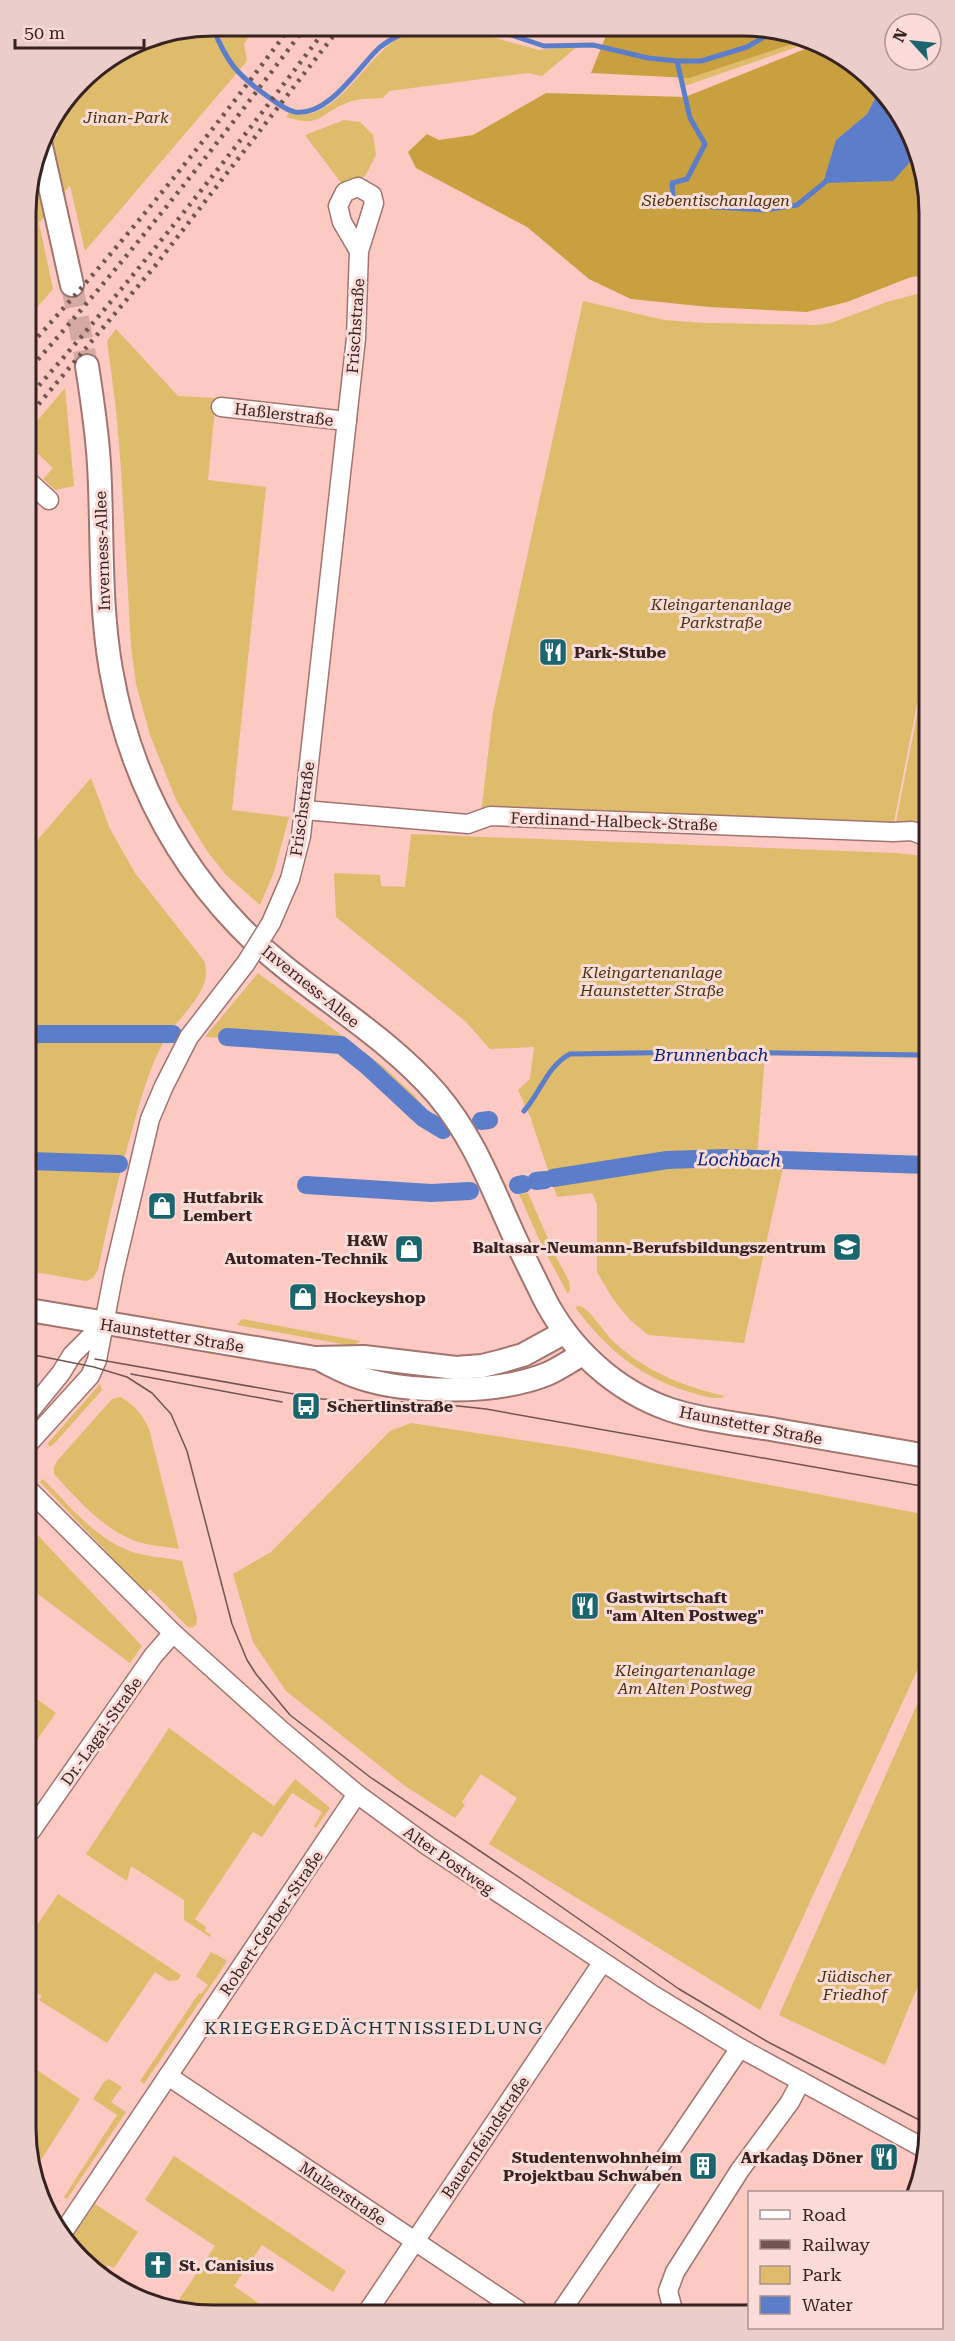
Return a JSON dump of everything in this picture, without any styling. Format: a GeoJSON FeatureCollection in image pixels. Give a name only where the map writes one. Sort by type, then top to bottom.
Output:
{"type":"FeatureCollection","features":[{"type":"Feature","properties":{"kind":"main road"},"geometry":{"type":"LineString","coordinates":[[44,159],[72,285]]}},
{"type":"Feature","properties":{"kind":"main road"},"geometry":{"type":"LineString","coordinates":[[43,165],[50,181]]}},
{"type":"Feature","properties":{"kind":"main road","name":"Inverness-Allee"},"geometry":{"type":"LineString","coordinates":[[87,366],[99,462],[101,572],[111,670],[124,731],[162,823],[199,880],[241,928],[286,970],[394,1051],[435,1092],[465,1131],[488,1175],[511,1230],[546,1301],[565,1332],[583,1354]]}},
{"type":"Feature","properties":{"kind":"main road","name":"Haunstetter Straße"},"geometry":{"type":"LineString","coordinates":[[36,1311],[315,1358],[364,1357],[456,1368],[482,1366],[523,1354],[565,1332]]}},
{"type":"Feature","properties":{"kind":"main road","name":"Haunstetter Straße"},"geometry":{"type":"LineString","coordinates":[[315,1358],[361,1378],[401,1386],[450,1389],[501,1385],[527,1380],[547,1374],[583,1354],[621,1385],[671,1410],[721,1421],[919,1455]]}},
{"type":"Feature","properties":{"kind":"street","name":"Frischstraße"},"geometry":{"type":"LineString","coordinates":[[103,1324],[150,1119],[189,1037],[246,963],[270,923],[290,879],[301,836],[356,338],[359,251]]}},
{"type":"Feature","properties":{"kind":"street","name":"Haßlerstraße"},"geometry":{"type":"LineString","coordinates":[[221,407],[347,421]]}},
{"type":"Feature","properties":{"kind":"street"},"geometry":{"type":"LineString","coordinates":[[36,488],[49,500]]}},
{"type":"Feature","properties":{"kind":"street","name":"Ferdinand-Halbeck-Straße"},"geometry":{"type":"LineString","coordinates":[[304,810],[468,824],[490,816],[912,831],[919,834]]}},
{"type":"Feature","properties":{"kind":"street"},"geometry":{"type":"LineString","coordinates":[[36,1404],[61,1373],[72,1354],[103,1324]]}},
{"type":"Feature","properties":{"kind":"street"},"geometry":{"type":"LineString","coordinates":[[36,1435],[90,1376],[97,1360],[103,1324]]}},
{"type":"Feature","properties":{"kind":"street","name":"Alter Postweg"},"geometry":{"type":"LineString","coordinates":[[36,1497],[173,1633],[282,1731],[357,1794],[428,1846],[602,1963],[740,2048],[918,2145]]}},
{"type":"Feature","properties":{"kind":"street","name":"Dr.-Lagai-Straße"},"geometry":{"type":"LineString","coordinates":[[36,1823],[153,1656],[173,1633]]}},
{"type":"Feature","properties":{"kind":"street","name":"Robert-Gerber-Straße"},"geometry":{"type":"LineString","coordinates":[[67,2228],[357,1794]]}},
{"type":"Feature","properties":{"kind":"street","name":"Bauernfeindstraße"},"geometry":{"type":"LineString","coordinates":[[372,2305],[602,1963]]}},
{"type":"Feature","properties":{"kind":"street"},"geometry":{"type":"LineString","coordinates":[[565,2305],[740,2048]]}},
{"type":"Feature","properties":{"kind":"street","name":"Mulzerstraße"},"geometry":{"type":"LineString","coordinates":[[168,2076],[511,2305]]}},
{"type":"Feature","properties":{"kind":"street"},"geometry":{"type":"LineString","coordinates":[[672,2305],[668,2291],[679,2264],[741,2170],[790,2102],[801,2081]]}},
{"type":"Feature","properties":{"kind":"green space","name":"Jinan-Park"},"geometry":{"type":"Polygon","coordinates":[[[249,36],[244,44],[247,61],[85,251],[70,185],[39,223],[53,289],[36,309],[36,201],[42,167],[49,145],[52,139],[58,135],[56,130],[72,105],[96,80],[114,66],[145,49],[190,38],[249,36]]]}},
{"type":"Feature","properties":{"kind":"green space"},"geometry":{"type":"Polygon","coordinates":[[[402,36],[488,36],[539,50],[578,46],[542,76],[528,73],[389,91],[383,98],[351,101],[313,121],[286,117],[289,113],[307,114],[323,109],[338,98],[395,40],[402,36]]]}},
{"type":"Feature","properties":{"kind":"green space"},"geometry":{"type":"Polygon","coordinates":[[[606,36],[754,36],[777,39],[792,44],[689,78],[591,73],[606,36]]]}},
{"type":"Feature","properties":{"kind":"green space"},"geometry":{"type":"Polygon","coordinates":[[[755,36],[801,46],[685,86],[672,60],[755,36]]]}},
{"type":"Feature","properties":{"kind":"green space","name":"Siebentischanlagen"},"geometry":{"type":"Polygon","coordinates":[[[807,48],[850,72],[876,97],[867,114],[836,140],[911,162],[919,213],[919,276],[911,277],[847,302],[807,312],[709,307],[631,299],[589,279],[527,227],[416,168],[408,152],[427,134],[439,140],[473,135],[546,93],[685,97],[807,48]]]}},
{"type":"Feature","properties":{"kind":"green space"},"geometry":{"type":"Polygon","coordinates":[[[344,120],[360,122],[373,135],[376,155],[365,176],[342,184],[305,135],[344,120]]]}},
{"type":"Feature","properties":{"kind":"green space","name":"Kleingartenanlage Parkstraße"},"geometry":{"type":"Polygon","coordinates":[[[919,293],[919,694],[894,822],[481,814],[493,712],[583,301],[664,320],[818,325],[831,323],[887,302],[919,293]]]}},
{"type":"Feature","properties":{"kind":"green space"},"geometry":{"type":"Polygon","coordinates":[[[116,329],[178,396],[216,398],[208,480],[266,487],[232,810],[289,817],[274,872],[260,905],[226,875],[207,851],[177,802],[150,735],[136,684],[131,646],[121,468],[107,341],[116,329]]]}},
{"type":"Feature","properties":{"kind":"green space"},"geometry":{"type":"Polygon","coordinates":[[[65,388],[74,486],[55,490],[43,479],[53,468],[36,452],[36,422],[65,388]]]}},
{"type":"Feature","properties":{"kind":"green space"},"geometry":{"type":"Polygon","coordinates":[[[919,705],[919,822],[896,822],[919,705]]]}},
{"type":"Feature","properties":{"kind":"green space"},"geometry":{"type":"Polygon","coordinates":[[[91,778],[110,829],[135,873],[205,962],[206,974],[202,990],[165,1040],[141,1097],[98,1270],[93,1278],[86,1281],[36,1272],[36,842],[91,778]]]}},
{"type":"Feature","properties":{"kind":"green space","name":"Kleingartenanlage Haunstetter Straße"},"geometry":{"type":"Polygon","coordinates":[[[411,834],[919,855],[919,1058],[765,1055],[757,1157],[785,1158],[744,1343],[648,1335],[629,1319],[613,1299],[597,1272],[597,1204],[592,1193],[557,1197],[530,1116],[518,1090],[530,1079],[534,1047],[490,1049],[465,1021],[336,917],[334,873],[380,875],[381,886],[405,887],[411,834]]]}},
{"type":"Feature","properties":{"kind":"green space"},"geometry":{"type":"Polygon","coordinates":[[[258,973],[384,1067],[415,1096],[443,1130],[423,1118],[341,1045],[205,1037],[258,973]]]}},
{"type":"Feature","properties":{"kind":"green space"},"geometry":{"type":"Polygon","coordinates":[[[528,1193],[569,1281],[568,1294],[542,1246],[519,1194],[528,1193]]]}},
{"type":"Feature","properties":{"kind":"green space"},"geometry":{"type":"Polygon","coordinates":[[[580,1306],[589,1312],[614,1342],[639,1361],[680,1383],[725,1396],[705,1397],[657,1380],[641,1371],[599,1336],[575,1307],[580,1306]]]}},
{"type":"Feature","properties":{"kind":"green space"},"geometry":{"type":"Polygon","coordinates":[[[242,1319],[360,1341],[353,1346],[237,1325],[242,1319]]]}},
{"type":"Feature","properties":{"kind":"green space"},"geometry":{"type":"Polygon","coordinates":[[[100,1384],[102,1390],[49,1447],[48,1443],[100,1384]]]}},
{"type":"Feature","properties":{"kind":"green space"},"geometry":{"type":"Polygon","coordinates":[[[120,1397],[138,1410],[149,1429],[179,1549],[144,1544],[110,1528],[90,1512],[54,1474],[57,1461],[112,1399],[120,1397]]]}},
{"type":"Feature","properties":{"kind":"green space","name":"Kleingartenanlage Am Alten Postweg"},"geometry":{"type":"Polygon","coordinates":[[[411,1423],[580,1449],[919,1513],[919,1666],[760,2010],[489,1844],[517,1798],[481,1774],[462,1802],[465,1805],[455,1818],[405,1786],[286,1691],[253,1642],[233,1574],[271,1552],[390,1431],[411,1423]]]}},
{"type":"Feature","properties":{"kind":"green space"},"geometry":{"type":"Polygon","coordinates":[[[43,1479],[103,1537],[140,1554],[182,1561],[197,1618],[196,1625],[192,1628],[187,1626],[150,1589],[146,1593],[40,1482],[43,1479]]]}},
{"type":"Feature","properties":{"kind":"green space"},"geometry":{"type":"Polygon","coordinates":[[[36,1533],[142,1646],[130,1663],[36,1592],[36,1533]]]}},
{"type":"Feature","properties":{"kind":"green space"},"geometry":{"type":"Polygon","coordinates":[[[36,1698],[56,1713],[36,1741],[36,1698]]]}},
{"type":"Feature","properties":{"kind":"green space","name":"Jüdischer Friedhof"},"geometry":{"type":"Polygon","coordinates":[[[919,1700],[919,1983],[885,2065],[779,2015],[919,1700]]]}},
{"type":"Feature","properties":{"kind":"green space"},"geometry":{"type":"Polygon","coordinates":[[[169,1728],[274,1806],[295,1779],[330,1808],[316,1828],[314,1826],[322,1812],[292,1793],[262,1837],[253,1832],[195,1919],[206,1927],[205,1931],[211,1935],[210,1937],[184,1920],[184,1900],[131,1866],[127,1881],[86,1854],[169,1728]]]}},
{"type":"Feature","properties":{"kind":"green space"},"geometry":{"type":"Polygon","coordinates":[[[58,1894],[181,1975],[178,1980],[169,1981],[155,1972],[107,2043],[39,2000],[42,1996],[36,1994],[36,1927],[58,1894]]]}},
{"type":"Feature","properties":{"kind":"green space"},"geometry":{"type":"Polygon","coordinates":[[[211,1952],[226,1960],[226,1963],[144,2084],[140,2081],[199,1993],[201,1994],[208,1985],[196,1976],[211,1952]]]}},
{"type":"Feature","properties":{"kind":"green space"},"geometry":{"type":"Polygon","coordinates":[[[36,2069],[80,2099],[40,2162],[36,2128],[36,2069]]]}},
{"type":"Feature","properties":{"kind":"green space"},"geometry":{"type":"Polygon","coordinates":[[[109,2079],[122,2087],[111,2102],[126,2112],[67,2199],[64,2197],[117,2115],[93,2099],[104,2082],[109,2079]]]}},
{"type":"Feature","properties":{"kind":"green space"},"geometry":{"type":"Polygon","coordinates":[[[174,2156],[346,2271],[333,2292],[262,2245],[234,2286],[261,2305],[213,2305],[177,2302],[215,2246],[145,2200],[174,2156]]]}},
{"type":"Feature","properties":{"kind":"green space"},"geometry":{"type":"Polygon","coordinates":[[[95,2204],[138,2232],[114,2268],[108,2265],[105,2269],[73,2237],[95,2204]]]}},
{"type":"Feature","properties":{"kind":"water"},"geometry":{"type":"Polygon","coordinates":[[[876,97],[895,124],[911,161],[893,181],[823,183],[836,140],[867,114],[876,97]]]}},
{"type":"Feature","properties":{"kind":"waterway"},"geometry":{"type":"LineString","coordinates":[[216,36],[222,49],[239,73],[277,103],[295,112],[320,107],[331,99],[380,47],[398,36]]}},
{"type":"Feature","properties":{"kind":"waterway"},"geometry":{"type":"LineString","coordinates":[[515,36],[544,46],[593,45],[648,58],[677,61],[701,61],[747,47],[764,37]]}},
{"type":"Feature","properties":{"kind":"waterway"},"geometry":{"type":"LineString","coordinates":[[677,61],[690,118],[705,144],[687,179],[672,183],[673,197],[700,206],[764,210],[797,205],[829,179]]}},
{"type":"Feature","properties":{"kind":"waterway","name":"Brunnenbach"},"geometry":{"type":"LineString","coordinates":[[36,1034],[173,1034]]}},
{"type":"Feature","properties":{"kind":"waterway","name":"Brunnenbach"},"geometry":{"type":"LineString","coordinates":[[227,1037],[341,1045],[423,1118],[443,1130]]}},
{"type":"Feature","properties":{"kind":"waterway","name":"Brunnenbach"},"geometry":{"type":"LineString","coordinates":[[524,1111],[550,1072],[570,1054],[702,1052],[919,1055]]}},
{"type":"Feature","properties":{"kind":"waterway","name":"Brunnenbach"},"geometry":{"type":"LineString","coordinates":[[481,1121],[489,1120]]}},
{"type":"Feature","properties":{"kind":"waterway","name":"Lochbach"},"geometry":{"type":"LineString","coordinates":[[553,1178],[667,1160],[725,1158],[919,1165]]}},
{"type":"Feature","properties":{"kind":"waterway","name":"Lochbach"},"geometry":{"type":"LineString","coordinates":[[36,1161],[119,1164]]}},
{"type":"Feature","properties":{"kind":"waterway","name":"Lochbach"},"geometry":{"type":"LineString","coordinates":[[536,1181],[545,1180]]}},
{"type":"Feature","properties":{"kind":"waterway","name":"Lochbach"},"geometry":{"type":"LineString","coordinates":[[518,1185],[523,1184]]}},
{"type":"Feature","properties":{"kind":"waterway","name":"Lochbach"},"geometry":{"type":"LineString","coordinates":[[306,1185],[431,1193],[470,1191]]}},
{"type":"Feature","properties":{"kind":"tunnel"},"geometry":{"type":"LineString","coordinates":[[72,285],[87,366]]}},
{"type":"Feature","properties":{"kind":"tram line"},"geometry":{"type":"LineString","coordinates":[[36,1355],[94,1367],[127,1377],[152,1393],[171,1414],[187,1451],[232,1624],[247,1660],[290,1715],[370,1777],[679,1989],[768,2042],[919,2120]]}},
{"type":"Feature","properties":{"kind":"tram line"},"geometry":{"type":"LineString","coordinates":[[95,1359],[322,1399],[430,1403],[486,1409],[919,1486]]}},
{"type":"Feature","properties":{"kind":"tram line"},"geometry":{"type":"LineString","coordinates":[[131,1374],[282,1402]]}},
{"type":"Feature","properties":{"kind":"railway"},"geometry":{"type":"LineString","coordinates":[[36,339],[163,191],[283,36]]}},
{"type":"Feature","properties":{"kind":"railway"},"geometry":{"type":"LineString","coordinates":[[36,361],[170,202],[298,36]]}},
{"type":"Feature","properties":{"kind":"railway"},"geometry":{"type":"LineString","coordinates":[[36,389],[181,216],[320,36]]}},
{"type":"Feature","properties":{"kind":"railway"},"geometry":{"type":"LineString","coordinates":[[36,407],[155,266],[333,36]]}},
{"type":"Feature","properties":{"kind":"place","name":"Park-Stube"},"geometry":{"type":"Point","coordinates":[553,652]}},
{"type":"Feature","properties":{"kind":"place","name":"Hutfabrik Lembert"},"geometry":{"type":"Point","coordinates":[162,1206]}},
{"type":"Feature","properties":{"kind":"place","name":"Baltasar-Neumann-Berufsbildungszentrum"},"geometry":{"type":"Point","coordinates":[847,1247]}},
{"type":"Feature","properties":{"kind":"place","name":"H&W Automaten-Technik"},"geometry":{"type":"Point","coordinates":[409,1249]}},
{"type":"Feature","properties":{"kind":"place","name":"Hockeyshop"},"geometry":{"type":"Point","coordinates":[303,1297]}},
{"type":"Feature","properties":{"kind":"place","name":"Schertlinstraße"},"geometry":{"type":"Point","coordinates":[306,1406]}},
{"type":"Feature","properties":{"kind":"place","name":"Gastwirtschaft \"am Alten Postweg\""},"geometry":{"type":"Point","coordinates":[585,1606]}},
{"type":"Feature","properties":{"kind":"place","name":"Arkadaş Döner"},"geometry":{"type":"Point","coordinates":[884,2157]}},
{"type":"Feature","properties":{"kind":"place","name":"Studentenwohnheim Projektbau Schwaben"},"geometry":{"type":"Point","coordinates":[703,2166]}},
{"type":"Feature","properties":{"kind":"place","name":"St. Canisius"},"geometry":{"type":"Point","coordinates":[158,2265]}},
{"type":"Feature","properties":{"kind":"district","name":"KRIEGERGEDÄCHTNISSIEDLUNG"},"geometry":{"type":"Point","coordinates":[374,2028]}}]}
